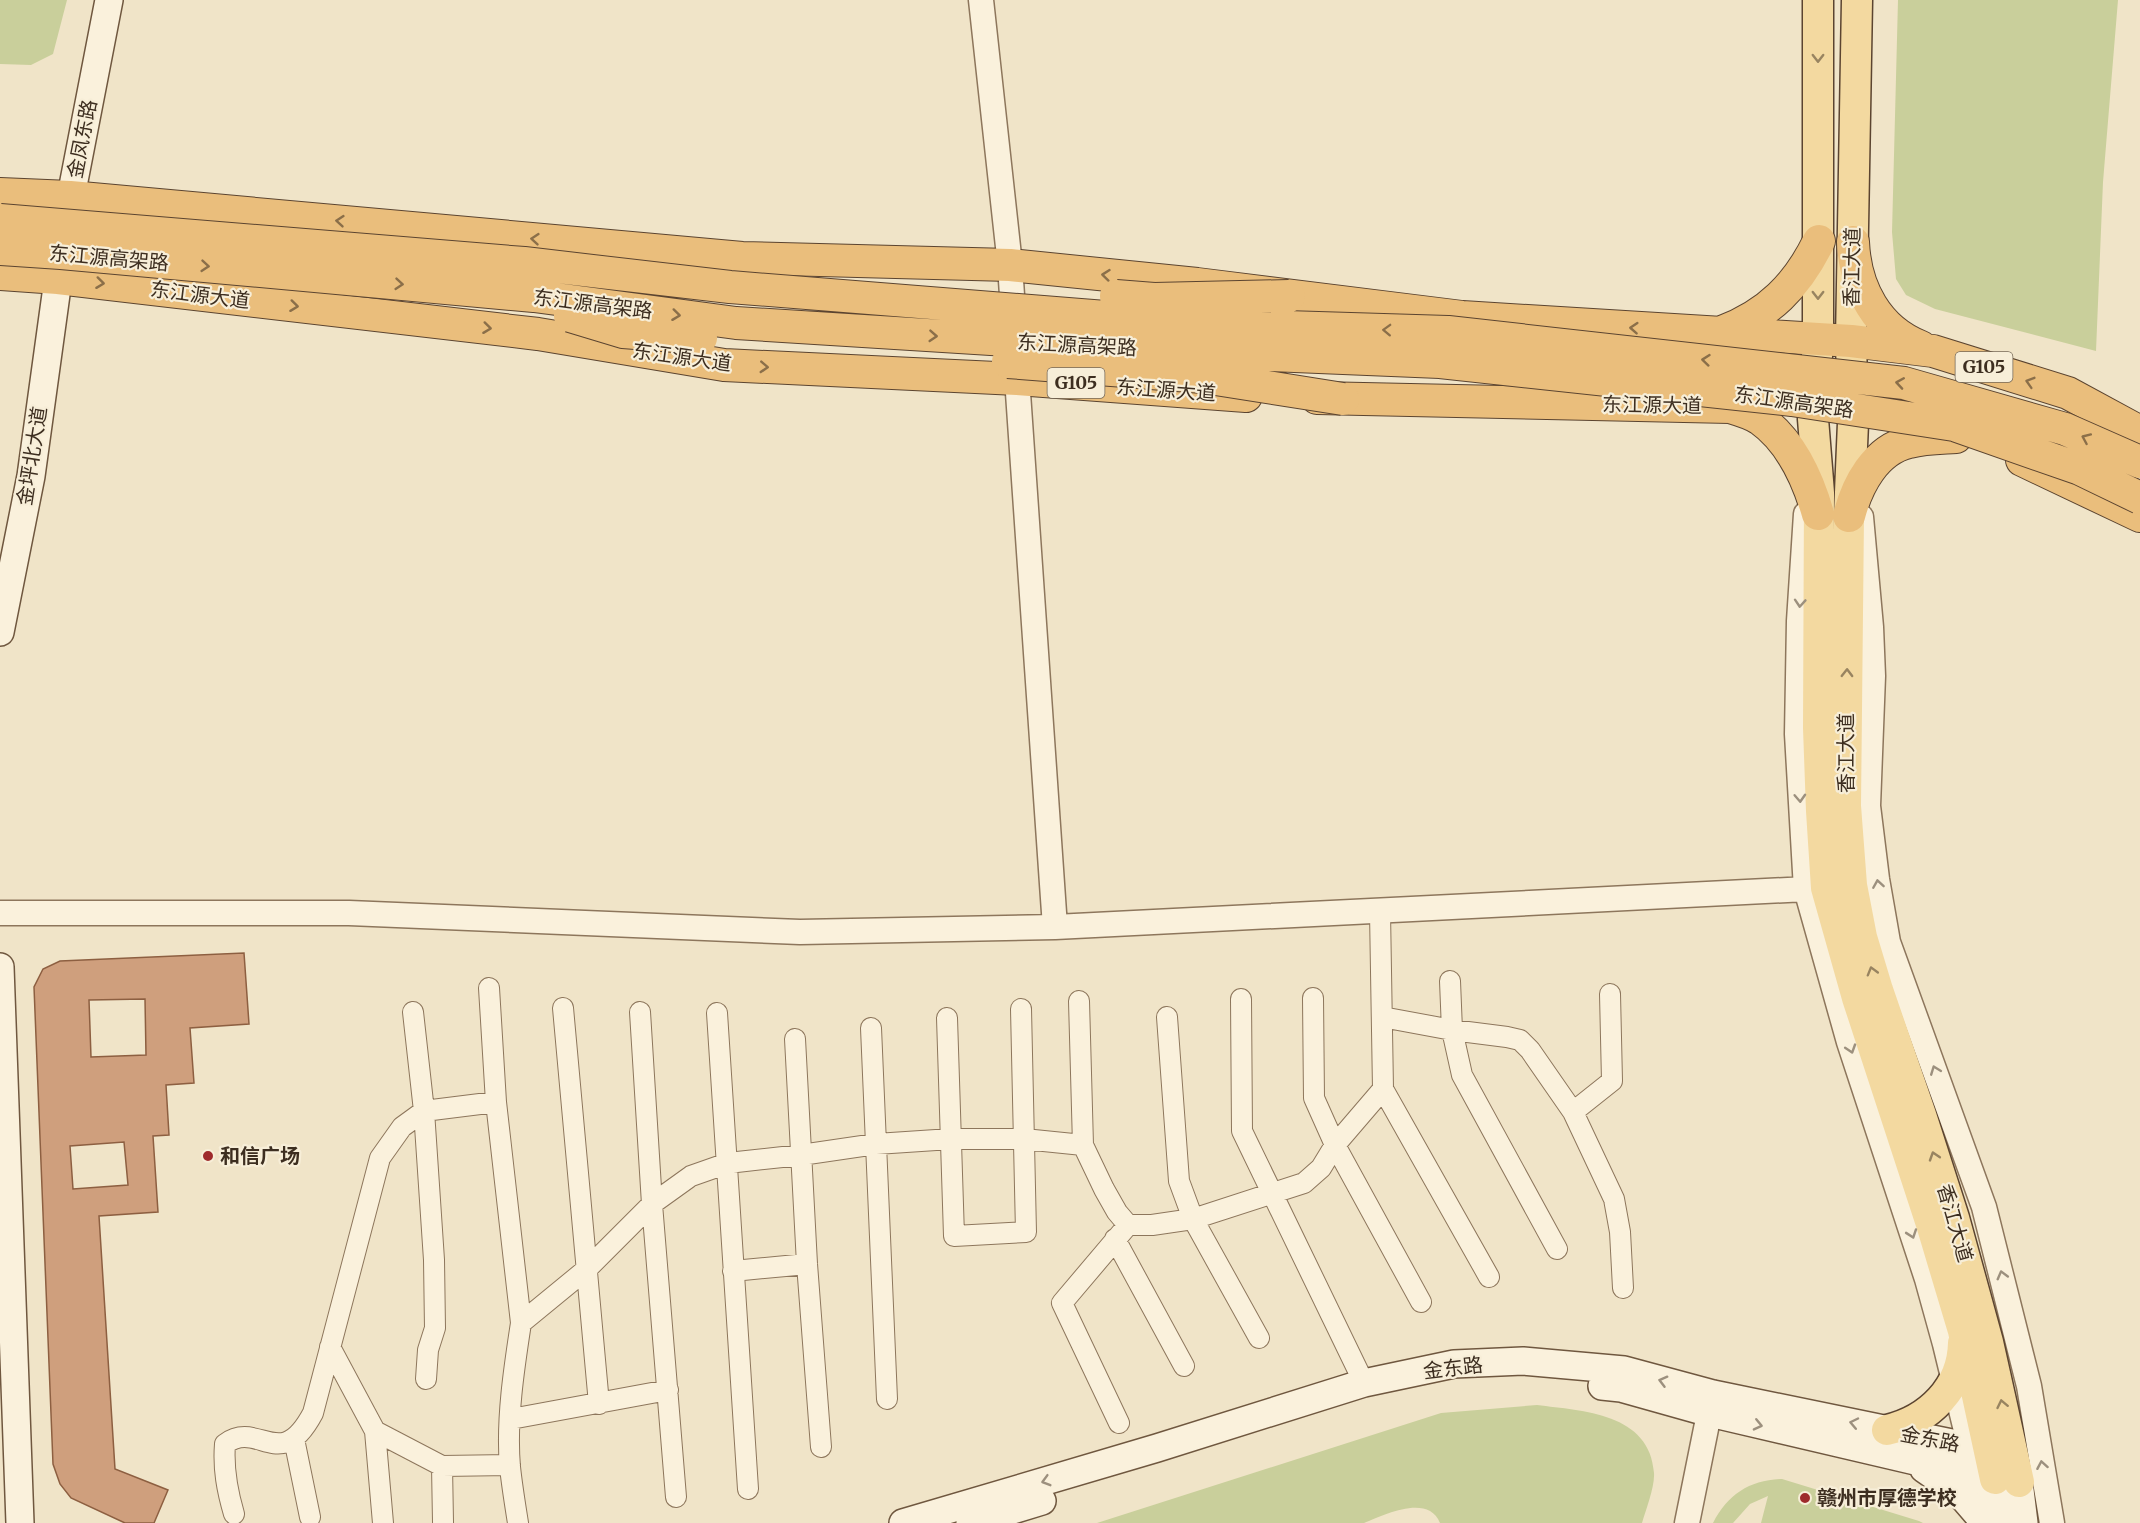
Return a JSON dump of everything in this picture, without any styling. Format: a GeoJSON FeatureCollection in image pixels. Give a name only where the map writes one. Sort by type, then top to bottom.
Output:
{"type":"FeatureCollection","features":[{"type":"Feature","properties":{"kind":"highway","name":"G105"},"geometry":{"type":"LineString","coordinates":[[0,194],[70,197],[742,258],[1010,265],[1197,284],[1462,317],[1851,341],[1934,351],[2068,393],[2140,432]]}},
{"type":"Feature","properties":{"kind":"highway","name":"东江源高架路"},"geometry":{"type":"LineString","coordinates":[[0,220],[524,263],[730,287],[1193,324],[1448,332],[1904,383],[2065,429],[2140,462]]}},
{"type":"Feature","properties":{"kind":"highway"},"geometry":{"type":"LineString","coordinates":[[1718,333],[1751,319],[1780,298],[1802,272],[1819,241]]}},
{"type":"Feature","properties":{"kind":"highway"},"geometry":{"type":"LineString","coordinates":[[1853,242],[1859,282],[1878,316],[1903,338],[1934,351]]}},
{"type":"Feature","properties":{"kind":"highway","name":"东江源高架路"},"geometry":{"type":"LineString","coordinates":[[0,249],[495,293],[736,323],[1184,351],[1440,362],[1792,399],[1954,425],[2080,469],[2140,498]]}},
{"type":"Feature","properties":{"kind":"highway"},"geometry":{"type":"LineString","coordinates":[[524,263],[652,261],[1154,299],[1289,296]]}},
{"type":"Feature","properties":{"kind":"highway","name":"东江源大道"},"geometry":{"type":"LineString","coordinates":[[0,274],[58,278],[538,334],[724,365],[1017,379],[1255,397],[1730,407],[1956,437],[2009,455],[2140,516]]}},
{"type":"Feature","properties":{"kind":"highway"},"geometry":{"type":"LineString","coordinates":[[495,293],[623,332],[1203,377],[1343,399]]}},
{"type":"Feature","properties":{"kind":"highway"},"geometry":{"type":"LineString","coordinates":[[1730,407],[1760,418],[1797,462],[1808,484],[1842,506],[1875,463],[1898,445],[1928,439],[1956,437]]}},
{"type":"Feature","properties":{"kind":"main road","name":"金凤东路"},"geometry":{"type":"LineString","coordinates":[[58,278],[70,197],[110,0]]}},
{"type":"Feature","properties":{"kind":"main road","name":"香江大道"},"geometry":{"type":"LineString","coordinates":[[1818,0],[1818,340],[1813,419],[1842,506]]}},
{"type":"Feature","properties":{"kind":"main road","name":"香江大道"},"geometry":{"type":"LineString","coordinates":[[1857,0],[1851,341],[1853,423],[1842,506],[1846,806],[1852,885],[1862,937],[1922,1115],[1954,1218],[1988,1342],[1994,1465]]}},
{"type":"Feature","properties":{"kind":"main road","name":"金坪北大道"},"geometry":{"type":"LineString","coordinates":[[0,632],[31,477],[58,278]]}},
{"type":"Feature","properties":{"kind":"main road"},"geometry":{"type":"LineString","coordinates":[[1842,506],[1818,728],[1821,811],[1816,889],[1857,998],[1931,1224],[1963,1331],[1994,1465],[2024,1523]]}},
{"type":"Feature","properties":{"kind":"main road"},"geometry":{"type":"LineString","coordinates":[[0,967],[20,1523]]}},
{"type":"Feature","properties":{"kind":"main road"},"geometry":{"type":"LineString","coordinates":[[1887,1430],[1901,1427],[1927,1413],[1938,1404],[1954,1380],[1960,1362],[1963,1331]]}},
{"type":"Feature","properties":{"kind":"main road","name":"金东路"},"geometry":{"type":"LineString","coordinates":[[903,1523],[1157,1448],[1364,1383],[1454,1364],[1523,1361],[1624,1370],[1711,1404],[1904,1458],[1994,1465]]}},
{"type":"Feature","properties":{"kind":"main road","name":"金东路"},"geometry":{"type":"LineString","coordinates":[[970,1523],[1166,1463],[1372,1396],[1457,1379],[1522,1377],[1621,1388],[1887,1430],[1994,1465]]}},
{"type":"Feature","properties":{"kind":"main road"},"geometry":{"type":"LineString","coordinates":[[1904,1458],[1960,1494],[1987,1521]]}},
{"type":"Feature","properties":{"kind":"main road"},"geometry":{"type":"LineString","coordinates":[[1987,1521],[1994,1465]]}},
{"type":"Feature","properties":{"kind":"street"},"geometry":{"type":"LineString","coordinates":[[981,0],[1010,265],[1055,927]]}},
{"type":"Feature","properties":{"kind":"street"},"geometry":{"type":"LineString","coordinates":[[1813,419],[1798,621],[1797,734],[1816,889],[1849,1042],[1927,1279],[1954,1380],[1994,1465]]}},
{"type":"Feature","properties":{"kind":"street"},"geometry":{"type":"LineString","coordinates":[[1842,506],[1871,627],[1873,666],[1868,807],[1876,879],[1888,942],[1984,1207],[2029,1386],[2052,1523]]}},
{"type":"Feature","properties":{"kind":"street"},"geometry":{"type":"LineString","coordinates":[[0,913],[349,913],[800,932],[1055,927],[1816,889]]}},
{"type":"Feature","properties":{"kind":"street"},"geometry":{"type":"LineString","coordinates":[[1380,912],[1383,1089],[1489,1277]]}},
{"type":"Feature","properties":{"kind":"street"},"geometry":{"type":"LineString","coordinates":[[1450,981],[1452,1030],[1462,1075],[1557,1249]]}},
{"type":"Feature","properties":{"kind":"street"},"geometry":{"type":"LineString","coordinates":[[489,988],[496,1102],[521,1323],[512,1380],[510,1466],[518,1523]]}},
{"type":"Feature","properties":{"kind":"street"},"geometry":{"type":"LineString","coordinates":[[1573,1112],[1612,1081],[1610,994]]}},
{"type":"Feature","properties":{"kind":"street"},"geometry":{"type":"LineString","coordinates":[[1313,998],[1314,1098],[1335,1145],[1421,1302]]}},
{"type":"Feature","properties":{"kind":"street"},"geometry":{"type":"LineString","coordinates":[[1241,999],[1242,1131],[1364,1383]]}},
{"type":"Feature","properties":{"kind":"street"},"geometry":{"type":"LineString","coordinates":[[1079,1001],[1083,1145],[1117,1212],[1122,1232],[1184,1366]]}},
{"type":"Feature","properties":{"kind":"street"},"geometry":{"type":"LineString","coordinates":[[563,1008],[599,1404]]}},
{"type":"Feature","properties":{"kind":"street"},"geometry":{"type":"LineString","coordinates":[[947,1018],[954,1236],[1026,1232],[1022,1009]]}},
{"type":"Feature","properties":{"kind":"street"},"geometry":{"type":"LineString","coordinates":[[413,1012],[424,1111],[435,1272],[435,1328],[428,1350],[426,1378]]}},
{"type":"Feature","properties":{"kind":"street"},"geometry":{"type":"LineString","coordinates":[[640,1012],[652,1204],[676,1497]]}},
{"type":"Feature","properties":{"kind":"street"},"geometry":{"type":"LineString","coordinates":[[717,1013],[748,1489]]}},
{"type":"Feature","properties":{"kind":"street"},"geometry":{"type":"LineString","coordinates":[[1167,1017],[1179,1181],[1193,1219],[1259,1338]]}},
{"type":"Feature","properties":{"kind":"street"},"geometry":{"type":"LineString","coordinates":[[1382,1017],[1520,1040],[1530,1050],[1573,1112],[1614,1199],[1620,1232],[1623,1288]]}},
{"type":"Feature","properties":{"kind":"street"},"geometry":{"type":"LineString","coordinates":[[871,1028],[887,1399]]}},
{"type":"Feature","properties":{"kind":"street"},"geometry":{"type":"LineString","coordinates":[[795,1039],[807,1264],[821,1447]]}},
{"type":"Feature","properties":{"kind":"street"},"geometry":{"type":"LineString","coordinates":[[1119,1423],[1062,1303],[1122,1232],[1193,1219],[1273,1195],[1304,1183],[1321,1168],[1335,1145],[1383,1089]]}},
{"type":"Feature","properties":{"kind":"street"},"geometry":{"type":"LineString","coordinates":[[234,1514],[226,1486],[225,1444],[235,1437],[282,1443],[294,1439],[304,1430],[313,1413],[380,1158],[402,1127],[424,1111],[496,1102]]}},
{"type":"Feature","properties":{"kind":"street"},"geometry":{"type":"LineString","coordinates":[[521,1323],[588,1268],[652,1204],[691,1176],[728,1163],[876,1144],[951,1139],[1024,1139],[1083,1145]]}},
{"type":"Feature","properties":{"kind":"street"},"geometry":{"type":"LineString","coordinates":[[733,1271],[807,1264]]}},
{"type":"Feature","properties":{"kind":"street"},"geometry":{"type":"LineString","coordinates":[[330,1347],[375,1431],[382,1523]]}},
{"type":"Feature","properties":{"kind":"street"},"geometry":{"type":"LineString","coordinates":[[511,1419],[668,1390]]}},
{"type":"Feature","properties":{"kind":"street"},"geometry":{"type":"LineString","coordinates":[[1686,1523],[1711,1404]]}},
{"type":"Feature","properties":{"kind":"street"},"geometry":{"type":"LineString","coordinates":[[375,1431],[442,1466],[510,1466]]}},
{"type":"Feature","properties":{"kind":"street"},"geometry":{"type":"LineString","coordinates":[[294,1439],[310,1517]]}},
{"type":"Feature","properties":{"kind":"street"},"geometry":{"type":"LineString","coordinates":[[442,1466],[443,1522]]}},
{"type":"Feature","properties":{"kind":"green space"},"geometry":{"type":"Polygon","coordinates":[[[0,0],[67,0],[53,54],[31,65],[0,64],[0,0]]]}},
{"type":"Feature","properties":{"kind":"green space"},"geometry":{"type":"Polygon","coordinates":[[[1898,0],[2118,0],[2103,182],[2096,351],[1935,309],[1906,295],[1896,279],[1892,232],[1898,0]]]}},
{"type":"Feature","properties":{"kind":"green space"},"geometry":{"type":"Polygon","coordinates":[[[1537,1405],[1593,1413],[1627,1427],[1640,1438],[1650,1453],[1654,1473],[1652,1491],[1642,1523],[1440,1523],[1434,1514],[1426,1509],[1416,1508],[1394,1512],[1364,1523],[1097,1523],[1441,1413],[1537,1405]]]}},
{"type":"Feature","properties":{"kind":"green space"},"geometry":{"type":"Polygon","coordinates":[[[1782,1479],[1923,1523],[1761,1523],[1768,1496],[1750,1504],[1733,1523],[1713,1523],[1726,1504],[1741,1490],[1760,1482],[1782,1479]]]}},
{"type":"Feature","properties":{"kind":"building"},"geometry":{"type":"Polygon","coordinates":[[[244,953],[249,1024],[190,1028],[194,1083],[166,1085],[169,1135],[153,1136],[158,1212],[99,1216],[115,1469],[168,1490],[154,1523],[125,1523],[71,1498],[60,1484],[53,1464],[34,987],[43,969],[60,961],[244,953]],[[145,999],[89,1000],[91,1057],[146,1055],[145,999]],[[124,1142],[70,1146],[73,1189],[128,1185],[124,1142]]]}},
{"type":"Feature","properties":{"kind":"place","name":"和信广场"},"geometry":{"type":"Point","coordinates":[208,1156]}},
{"type":"Feature","properties":{"kind":"place","name":"赣州市厚德学校"},"geometry":{"type":"Point","coordinates":[1805,1498]}}]}
